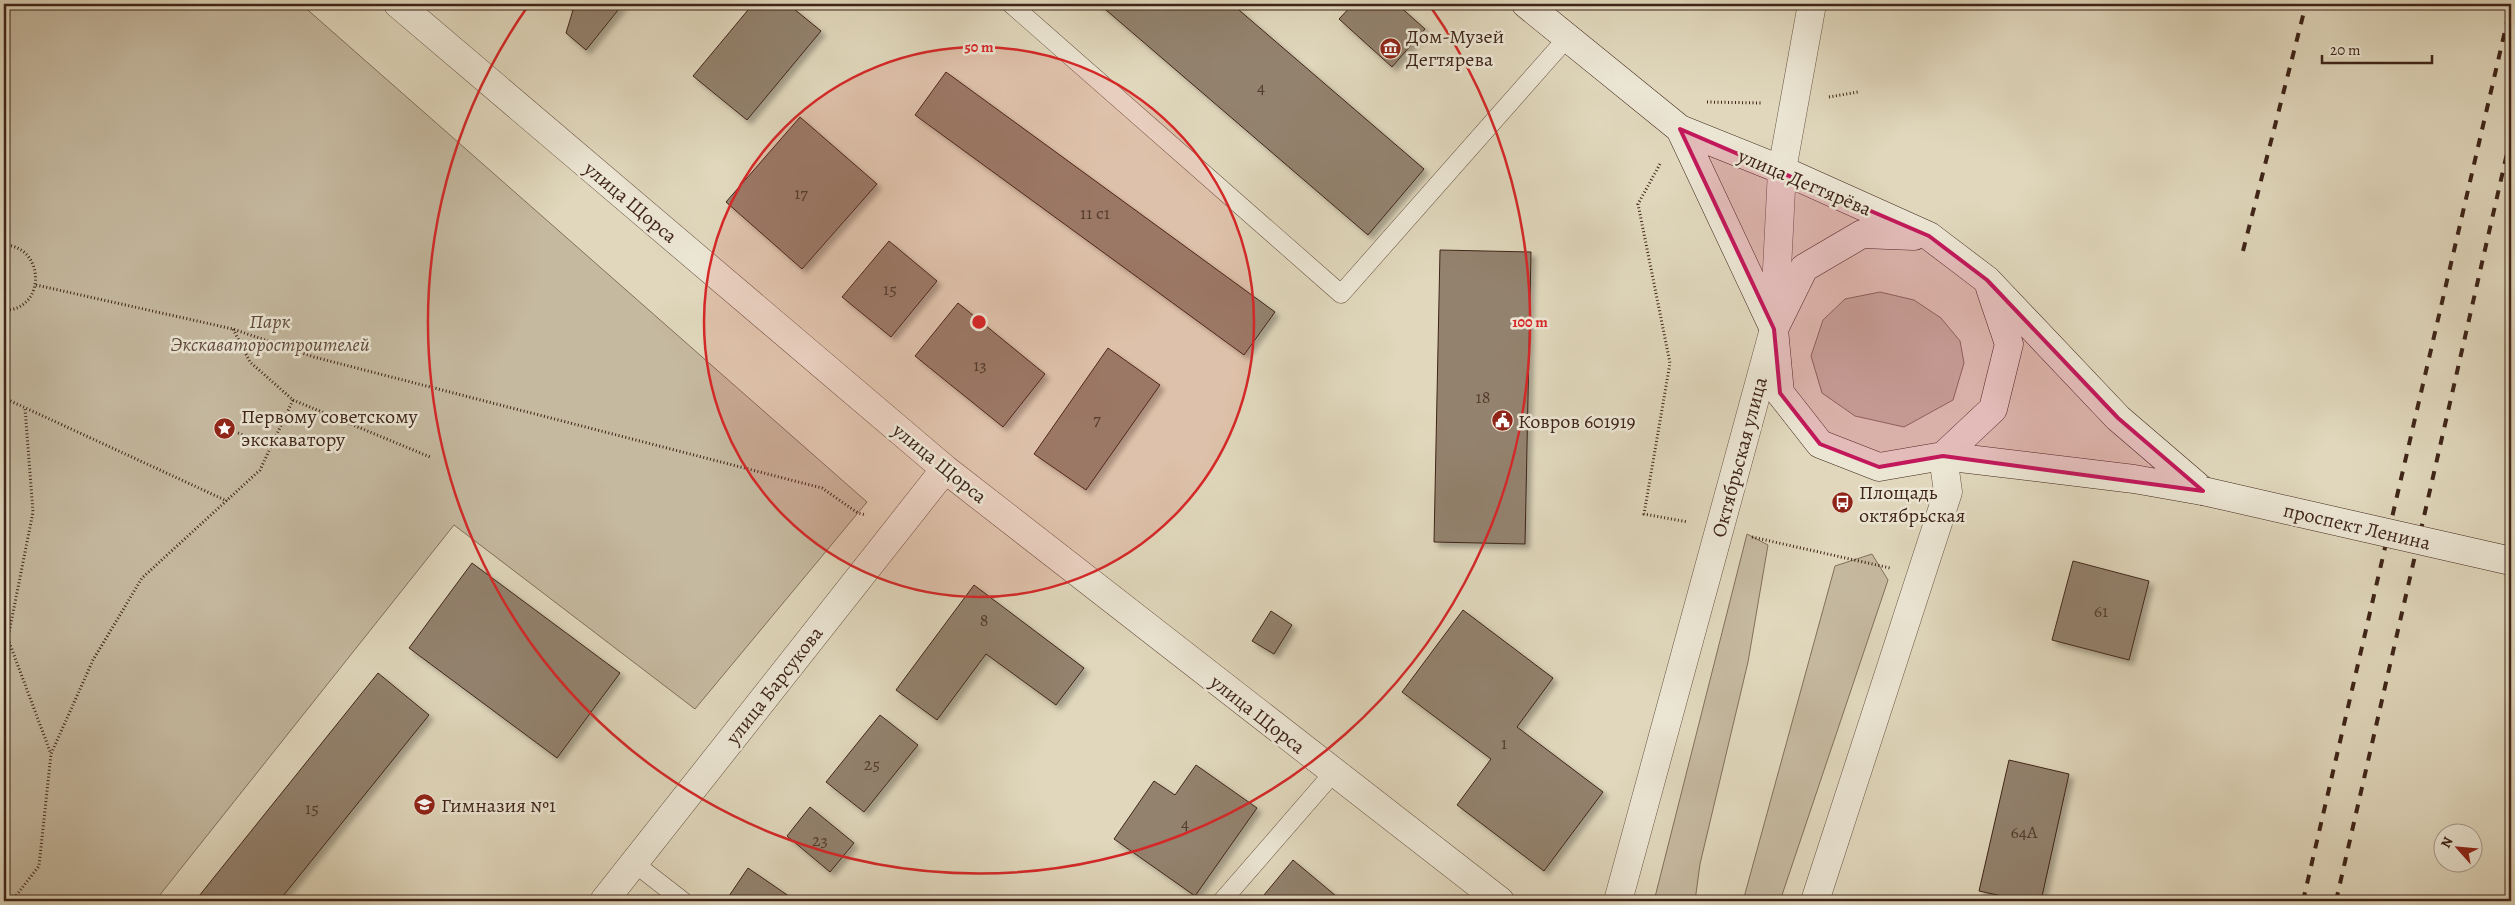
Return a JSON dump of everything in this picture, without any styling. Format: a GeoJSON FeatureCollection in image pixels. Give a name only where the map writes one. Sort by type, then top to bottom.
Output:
{"type":"FeatureCollection","features":[{"type":"Feature","properties":{"kind":"street","name":"улица Щорса"},"geometry":{"type":"LineString","coordinates":[[398,4],[945,469],[1500,901]]}},
{"type":"Feature","properties":{"kind":"street","name":"улица Дегтярёва"},"geometry":{"type":"LineString","coordinates":[[1526,4],[1680,129],[1782,170],[1929,236],[1987,280]]}},
{"type":"Feature","properties":{"kind":"street","name":"Октябрьская улица"},"geometry":{"type":"LineString","coordinates":[[1618,901],[1774,329],[1782,170],[1812,4]]}},
{"type":"Feature","properties":{"kind":"street","name":"улица Дегтярёва"},"geometry":{"type":"LineString","coordinates":[[1680,129],[1774,329]]}},
{"type":"Feature","properties":{"kind":"street"},"geometry":{"type":"LineString","coordinates":[[1774,329],[1804,268],[1862,234],[1929,236]]}},
{"type":"Feature","properties":{"kind":"street"},"geometry":{"type":"LineString","coordinates":[[1815,901],[1948,492],[1943,456],[1993,409],[2009,344],[1987,280]]}},
{"type":"Feature","properties":{"kind":"street","name":"проспект Ленина"},"geometry":{"type":"LineString","coordinates":[[1987,280],[2118,418],[2203,491]]}},
{"type":"Feature","properties":{"kind":"street","name":"проспект Ленина"},"geometry":{"type":"LineString","coordinates":[[1774,329],[1780,393],[1820,444],[1879,467],[1943,456],[2134,479],[2203,491],[2511,560]]}},
{"type":"Feature","properties":{"kind":"street","name":"улица Барсукова"},"geometry":{"type":"LineString","coordinates":[[604,901],[945,469]]}},
{"type":"Feature","properties":{"kind":"lane"},"geometry":{"type":"LineString","coordinates":[[1011,4],[1341,294],[1567,38]]}},
{"type":"Feature","properties":{"kind":"lane"},"geometry":{"type":"LineString","coordinates":[[1222,901],[1334,772]]}},
{"type":"Feature","properties":{"kind":"lane"},"geometry":{"type":"LineString","coordinates":[[634,863],[683,901]]}},
{"type":"Feature","properties":{"kind":"path"},"geometry":{"type":"LineString","coordinates":[[1858,92],[1794,104],[1706,102],[1680,129],[1638,204],[1670,363],[1644,514],[1720,528],[1921,575]]}},
{"type":"Feature","properties":{"kind":"path"},"geometry":{"type":"LineString","coordinates":[[4,246],[11,246],[23,251],[32,260],[36,272],[36,285],[31,297],[21,306],[4,310]]}},
{"type":"Feature","properties":{"kind":"path"},"geometry":{"type":"LineString","coordinates":[[36,285],[233,328],[314,357],[822,488],[858,513],[902,523]]}},
{"type":"Feature","properties":{"kind":"path"},"geometry":{"type":"LineString","coordinates":[[233,328],[250,362],[293,400],[430,457]]}},
{"type":"Feature","properties":{"kind":"path"},"geometry":{"type":"LineString","coordinates":[[4,398],[227,501]]}},
{"type":"Feature","properties":{"kind":"path"},"geometry":{"type":"LineString","coordinates":[[12,901],[38,866],[51,754],[93,660],[142,578],[260,470],[293,400]]}},
{"type":"Feature","properties":{"kind":"path"},"geometry":{"type":"LineString","coordinates":[[4,648],[8,638],[33,512],[25,407]]}},
{"type":"Feature","properties":{"kind":"path"},"geometry":{"type":"LineString","coordinates":[[238,433],[271,447]]}},
{"type":"Feature","properties":{"kind":"path"},"geometry":{"type":"LineString","coordinates":[[8,638],[51,754]]}},
{"type":"Feature","properties":{"kind":"highlighted area"},"geometry":{"type":"Polygon","coordinates":[[[1680,129],[1929,236],[1987,280],[2118,418],[2203,491],[1943,456],[1879,467],[1820,444],[1780,393],[1774,329],[1680,129]]]}},
{"type":"Feature","properties":{"kind":"green space","name":"Парк Экскаваторостроителей"},"geometry":{"type":"Polygon","coordinates":[[[4,4],[301,4],[867,502],[695,709],[454,525],[155,901],[4,901],[4,4]]]}},
{"type":"Feature","properties":{"kind":"green space"},"geometry":{"type":"Polygon","coordinates":[[[1880,292],[1914,300],[1941,318],[1960,341],[1964,363],[1953,400],[1904,427],[1855,416],[1822,393],[1811,356],[1823,320],[1845,299],[1880,292]]]}},
{"type":"Feature","properties":{"kind":"green space"},"geometry":{"type":"Polygon","coordinates":[[[1747,534],[1768,545],[1748,662],[1700,864],[1695,901],[1654,901],[1747,534]]]}},
{"type":"Feature","properties":{"kind":"green space"},"geometry":{"type":"Polygon","coordinates":[[[1872,554],[1888,580],[1780,901],[1743,901],[1835,566],[1872,554]]]}},
{"type":"Feature","properties":{"kind":"building"},"geometry":{"type":"Polygon","coordinates":[[[566,4],[623,4],[586,50],[566,33],[573,10],[566,4]]]}},
{"type":"Feature","properties":{"kind":"building"},"geometry":{"type":"Polygon","coordinates":[[[753,4],[788,4],[821,31],[747,120],[693,76],[753,4]]]}},
{"type":"Feature","properties":{"kind":"building"},"geometry":{"type":"Polygon","coordinates":[[[1099,4],[1232,4],[1424,169],[1368,235],[1099,4]]]}},
{"type":"Feature","properties":{"kind":"building","name":"Дом-Музей Дегтярева"},"geometry":{"type":"Polygon","coordinates":[[[1353,4],[1397,4],[1425,29],[1392,67],[1339,19],[1353,4]]]}},
{"type":"Feature","properties":{"kind":"building"},"geometry":{"type":"Polygon","coordinates":[[[946,72],[1275,312],[1244,355],[915,115],[946,72]]]}},
{"type":"Feature","properties":{"kind":"building"},"geometry":{"type":"Polygon","coordinates":[[[800,117],[877,184],[802,269],[726,202],[800,117]]]}},
{"type":"Feature","properties":{"kind":"building"},"geometry":{"type":"Polygon","coordinates":[[[889,241],[937,281],[891,337],[842,297],[889,241]]]}},
{"type":"Feature","properties":{"kind":"building"},"geometry":{"type":"Polygon","coordinates":[[[1440,250],[1531,252],[1525,544],[1434,542],[1440,250]]]}},
{"type":"Feature","properties":{"kind":"building"},"geometry":{"type":"Polygon","coordinates":[[[958,303],[1045,374],[1003,427],[915,356],[958,303]]]}},
{"type":"Feature","properties":{"kind":"building"},"geometry":{"type":"Polygon","coordinates":[[[1108,348],[1160,385],[1086,490],[1034,454],[1108,348]]]}},
{"type":"Feature","properties":{"kind":"building"},"geometry":{"type":"Polygon","coordinates":[[[2073,561],[2149,581],[2129,660],[2052,640],[2073,561]]]}},
{"type":"Feature","properties":{"kind":"building"},"geometry":{"type":"Polygon","coordinates":[[[472,563],[620,673],[557,758],[409,648],[472,563]]]}},
{"type":"Feature","properties":{"kind":"building"},"geometry":{"type":"Polygon","coordinates":[[[974,585],[1084,668],[1056,705],[986,654],[937,720],[896,690],[974,585]]]}},
{"type":"Feature","properties":{"kind":"building"},"geometry":{"type":"Polygon","coordinates":[[[1463,610],[1553,678],[1517,727],[1603,792],[1544,871],[1457,805],[1491,759],[1402,692],[1463,610]]]}},
{"type":"Feature","properties":{"kind":"building"},"geometry":{"type":"Polygon","coordinates":[[[1271,611],[1292,625],[1274,654],[1252,641],[1271,611]]]}},
{"type":"Feature","properties":{"kind":"building"},"geometry":{"type":"Polygon","coordinates":[[[378,673],[429,715],[279,901],[195,901],[378,673]]]}},
{"type":"Feature","properties":{"kind":"building"},"geometry":{"type":"Polygon","coordinates":[[[880,715],[918,745],[864,812],[826,782],[880,715]]]}},
{"type":"Feature","properties":{"kind":"building"},"geometry":{"type":"Polygon","coordinates":[[[2009,760],[2069,774],[2041,901],[2025,901],[1979,891],[2009,760]]]}},
{"type":"Feature","properties":{"kind":"building"},"geometry":{"type":"Polygon","coordinates":[[[1196,765],[1257,808],[1195,896],[1114,839],[1154,781],[1175,795],[1196,765]]]}},
{"type":"Feature","properties":{"kind":"building"},"geometry":{"type":"Polygon","coordinates":[[[810,807],[854,843],[830,872],[787,836],[810,807]]]}},
{"type":"Feature","properties":{"kind":"building"},"geometry":{"type":"Polygon","coordinates":[[[1293,860],[1342,901],[1259,901],[1293,860]]]}},
{"type":"Feature","properties":{"kind":"building"},"geometry":{"type":"Polygon","coordinates":[[[748,868],[796,901],[736,901],[729,896],[748,868]]]}},
{"type":"Feature","properties":{"kind":"railway"},"geometry":{"type":"LineString","coordinates":[[2243,251],[2306,4]]}},
{"type":"Feature","properties":{"kind":"railway"},"geometry":{"type":"LineString","coordinates":[[2303,901],[2511,5]]}},
{"type":"Feature","properties":{"kind":"railway"},"geometry":{"type":"LineString","coordinates":[[2336,901],[2511,136]]}},
{"type":"Feature","properties":{"kind":"place","name":"Дом-Музей Дегтярева"},"geometry":{"type":"Point","coordinates":[1390,48]}},
{"type":"Feature","properties":{"kind":"place","name":"Ковров 601919"},"geometry":{"type":"Point","coordinates":[1502,421]}},
{"type":"Feature","properties":{"kind":"place","name":"Первому советскому экскаватору"},"geometry":{"type":"Point","coordinates":[225,428]}},
{"type":"Feature","properties":{"kind":"place","name":"Площадь октябрьская"},"geometry":{"type":"Point","coordinates":[1843,503]}},
{"type":"Feature","properties":{"kind":"place","name":"Гимназия №1"},"geometry":{"type":"Point","coordinates":[425,805]}}]}
